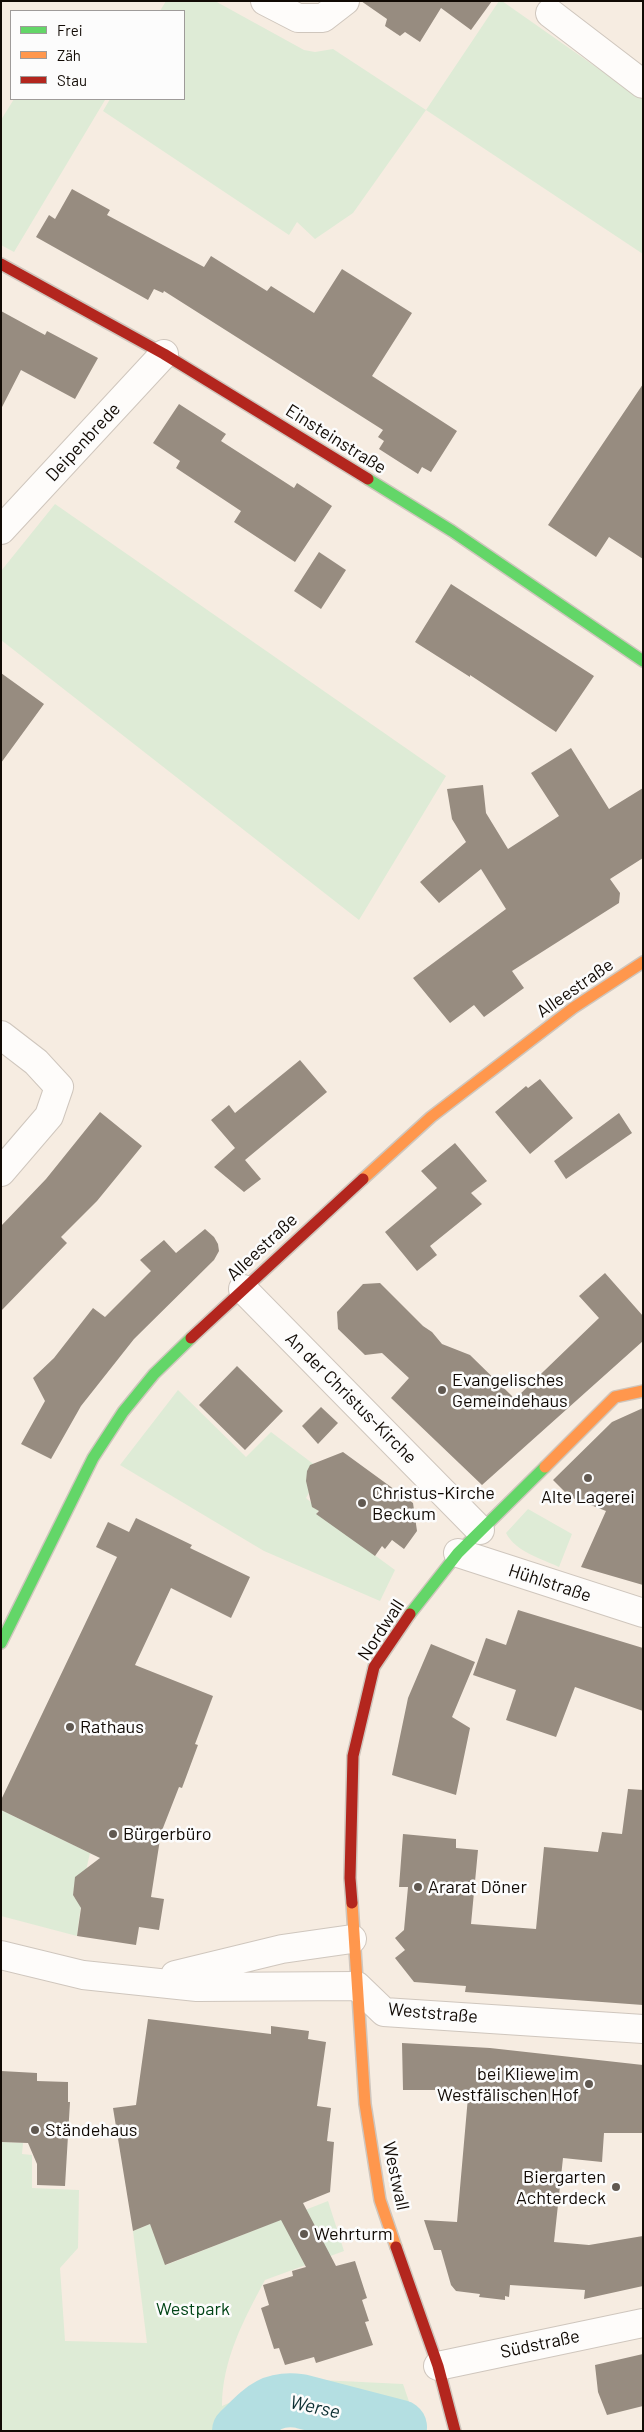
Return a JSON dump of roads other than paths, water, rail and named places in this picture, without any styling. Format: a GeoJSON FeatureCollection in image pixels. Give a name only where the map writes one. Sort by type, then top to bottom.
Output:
{"type":"FeatureCollection","features":[{"type":"Feature","properties":{"kind":"street"},"geometry":{"type":"LineString","coordinates":[[265,1],[298,18],[323,18],[345,1]]}},
{"type":"Feature","properties":{"kind":"street"},"geometry":{"type":"LineString","coordinates":[[550,13],[643,84]]}},
{"type":"Feature","properties":{"kind":"street","name":"Einsteinstraße"},"geometry":{"type":"LineString","coordinates":[[1,264],[164,354],[452,531],[643,661]]}},
{"type":"Feature","properties":{"kind":"street","name":"Deipenbrede"},"geometry":{"type":"LineString","coordinates":[[1,530],[164,354]]}},
{"type":"Feature","properties":{"kind":"street","name":"Alleestraße"},"geometry":{"type":"LineString","coordinates":[[1,1643],[92,1458],[123,1412],[154,1374],[243,1288],[431,1118],[573,1008],[643,962]]}},
{"type":"Feature","properties":{"kind":"street"},"geometry":{"type":"LineString","coordinates":[[1,1035],[36,1062],[59,1087],[49,1116],[1,1172]]}},
{"type":"Feature","properties":{"kind":"street","name":"An der Christus-Kirche"},"geometry":{"type":"LineString","coordinates":[[243,1288],[480,1530]]}},
{"type":"Feature","properties":{"kind":"street","name":"Nordwall"},"geometry":{"type":"LineString","coordinates":[[357,1986],[352,1939],[350,1878],[353,1756],[374,1667],[397,1631],[458,1553],[480,1530],[615,1397],[643,1391]]}},
{"type":"Feature","properties":{"kind":"street","name":"Hühlstraße"},"geometry":{"type":"LineString","coordinates":[[458,1553],[643,1613]]}},
{"type":"Feature","properties":{"kind":"street"},"geometry":{"type":"LineString","coordinates":[[142,1981],[202,1970],[282,1949],[352,1939]]}},
{"type":"Feature","properties":{"kind":"street"},"geometry":{"type":"LineString","coordinates":[[1,1955],[83,1975],[196,1987],[357,1986]]}},
{"type":"Feature","properties":{"kind":"street","name":"Weststraße"},"geometry":{"type":"LineString","coordinates":[[357,1986],[384,2012],[643,2028]]}},
{"type":"Feature","properties":{"kind":"street","name":"Westwall"},"geometry":{"type":"LineString","coordinates":[[357,1986],[365,2104],[380,2200],[438,2366],[456,2431]]}},
{"type":"Feature","properties":{"kind":"street","name":"Südstraße"},"geometry":{"type":"LineString","coordinates":[[438,2366],[643,2323]]}},
{"type":"Feature","properties":{"kind":"waterway","name":"Werse"},"geometry":{"type":"LineString","coordinates":[[239,2431],[266,2407],[273,2403],[289,2400],[300,2401],[400,2427]]}},
{"type":"Feature","properties":{"kind":"place","name":"Evangelisches Gemeindehaus"},"geometry":{"type":"Point","coordinates":[442,1390]}},
{"type":"Feature","properties":{"kind":"place","name":"Alte Lagerei"},"geometry":{"type":"Point","coordinates":[588,1478]}},
{"type":"Feature","properties":{"kind":"place","name":"Christus-Kirche Beckum"},"geometry":{"type":"Point","coordinates":[362,1503]}},
{"type":"Feature","properties":{"kind":"place","name":"Rathaus"},"geometry":{"type":"Point","coordinates":[70,1727]}},
{"type":"Feature","properties":{"kind":"place","name":"Bürgerbüro"},"geometry":{"type":"Point","coordinates":[113,1834]}},
{"type":"Feature","properties":{"kind":"place","name":"Ararat Döner"},"geometry":{"type":"Point","coordinates":[418,1887]}},
{"type":"Feature","properties":{"kind":"place","name":"bei Kliewe im Westfälischen Hof"},"geometry":{"type":"Point","coordinates":[589,2084]}},
{"type":"Feature","properties":{"kind":"place","name":"Ständehaus"},"geometry":{"type":"Point","coordinates":[35,2130]}},
{"type":"Feature","properties":{"kind":"place","name":"Biergarten Achterdeck"},"geometry":{"type":"Point","coordinates":[616,2187]}},
{"type":"Feature","properties":{"kind":"place","name":"Wehrturm"},"geometry":{"type":"Point","coordinates":[304,2234]}},
{"type":"Feature","properties":{"kind":"park label","name":"Westpark"},"geometry":{"type":"Point","coordinates":[193,2309]}}]}
